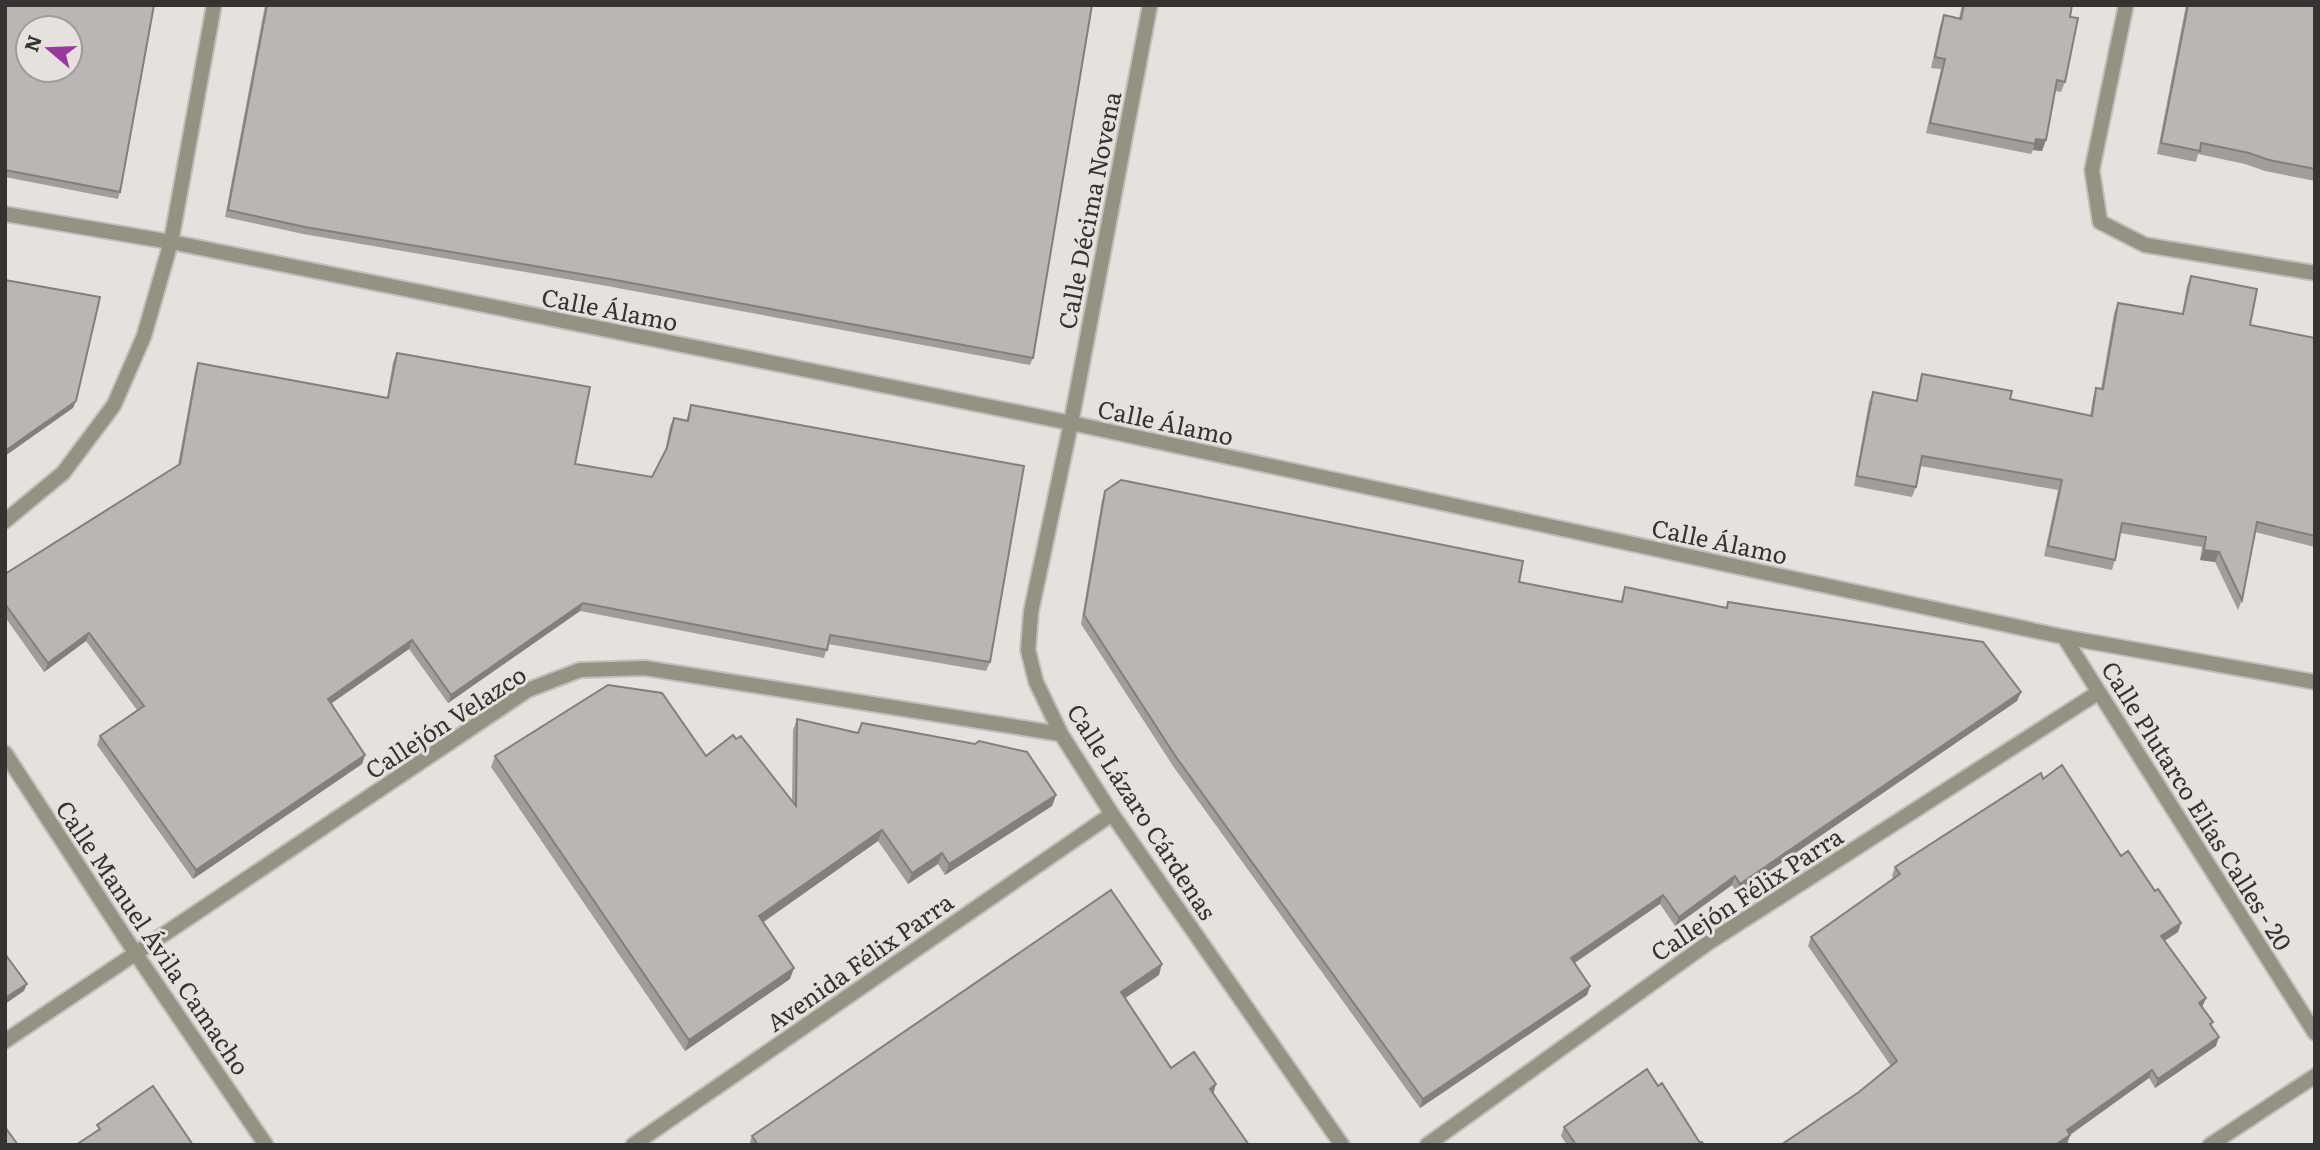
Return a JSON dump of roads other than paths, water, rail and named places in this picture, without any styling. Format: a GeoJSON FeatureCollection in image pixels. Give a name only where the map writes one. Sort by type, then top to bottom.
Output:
{"type":"FeatureCollection","features":[{"type":"Feature","properties":{"kind":"street"},"geometry":{"type":"LineString","coordinates":[[5,521],[63,473],[114,405],[144,336],[171,242],[214,5]]}},
{"type":"Feature","properties":{"kind":"street","name":"Calle Décima Novena"},"geometry":{"type":"LineString","coordinates":[[1071,424],[1150,5]]}},
{"type":"Feature","properties":{"kind":"street"},"geometry":{"type":"LineString","coordinates":[[2126,5],[2092,170],[2100,222],[2145,245],[2315,273]]}},
{"type":"Feature","properties":{"kind":"street","name":"Calle Álamo"},"geometry":{"type":"LineString","coordinates":[[5,214],[171,242],[1071,424],[2064,638],[2315,682]]}},
{"type":"Feature","properties":{"kind":"street","name":"Calle Lázaro Cárdenas"},"geometry":{"type":"LineString","coordinates":[[1071,424],[1031,612],[1028,650],[1036,681],[1061,734],[1112,814],[1342,1145]]}},
{"type":"Feature","properties":{"kind":"street","name":"Calle Plutarco Elías Calles - 20"},"geometry":{"type":"LineString","coordinates":[[2064,638],[2315,1033]]}},
{"type":"Feature","properties":{"kind":"street","name":"Callejón Velazco"},"geometry":{"type":"LineString","coordinates":[[5,1041],[528,690],[580,670],[645,668],[1061,734]]}},
{"type":"Feature","properties":{"kind":"street","name":"Callejón Félix Parra"},"geometry":{"type":"LineString","coordinates":[[1427,1145],[1708,943],[2099,692]]}},
{"type":"Feature","properties":{"kind":"street","name":"Calle Manuel Ávila Camacho"},"geometry":{"type":"LineString","coordinates":[[5,753],[136,954],[266,1145]]}},
{"type":"Feature","properties":{"kind":"street","name":"Avenida Félix Parra"},"geometry":{"type":"LineString","coordinates":[[633,1145],[1112,814]]}},
{"type":"Feature","properties":{"kind":"street"},"geometry":{"type":"LineString","coordinates":[[2210,1145],[2315,1076]]}}]}
